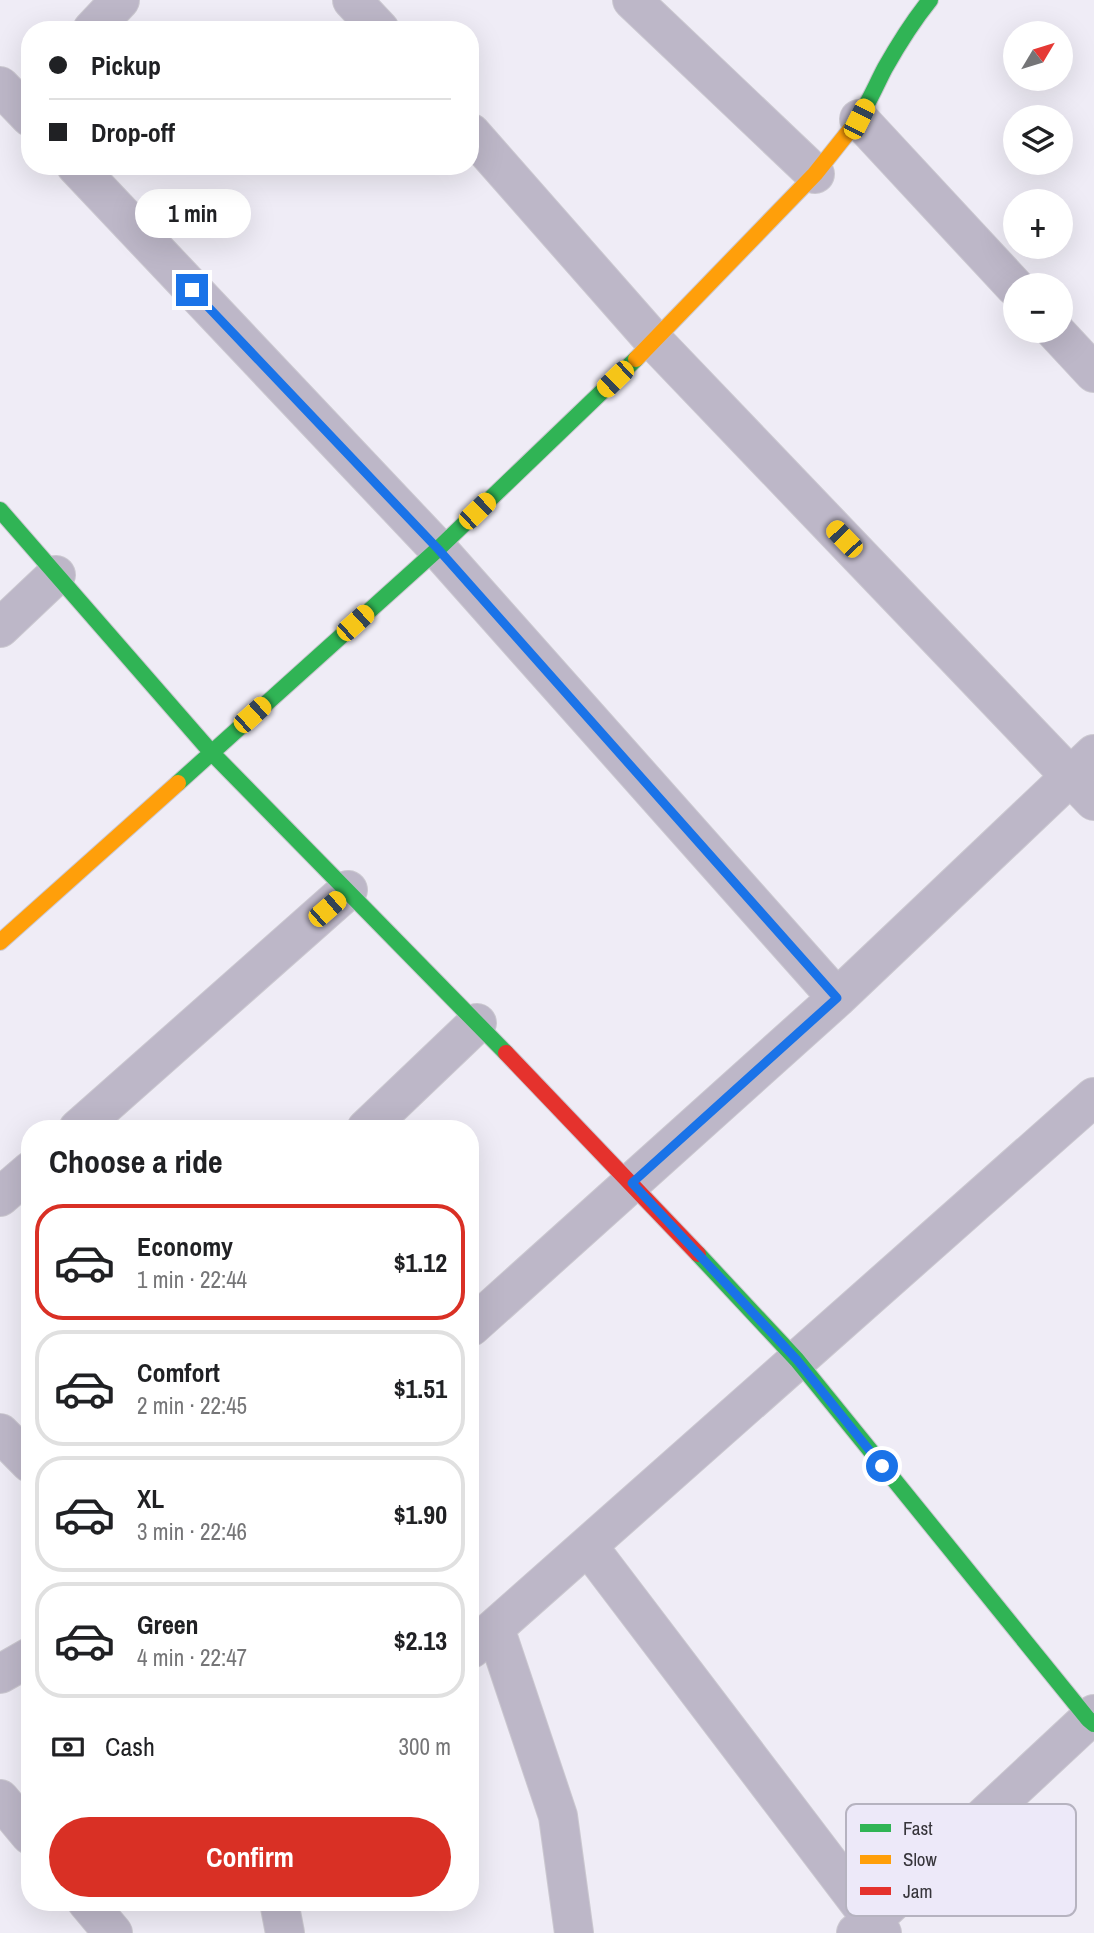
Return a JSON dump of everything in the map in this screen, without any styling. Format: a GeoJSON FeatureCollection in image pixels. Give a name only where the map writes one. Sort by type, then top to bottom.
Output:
{"type":"FeatureCollection","features":[{"type":"Feature","properties":{"kind":"street"},"geometry":{"type":"LineString","coordinates":[[100,21],[120,0]]}},
{"type":"Feature","properties":{"kind":"street"},"geometry":{"type":"LineString","coordinates":[[352,0],[372,21]]}},
{"type":"Feature","properties":{"kind":"street"},"geometry":{"type":"LineString","coordinates":[[632,0],[815,174]]}},
{"type":"Feature","properties":{"kind":"street"},"geometry":{"type":"LineString","coordinates":[[0,942],[438,549],[654,341],[815,174],[859,119],[886,66],[930,0]]}},
{"type":"Feature","properties":{"kind":"street"},"geometry":{"type":"LineString","coordinates":[[859,119],[1003,274]]}},
{"type":"Feature","properties":{"kind":"street"},"geometry":{"type":"LineString","coordinates":[[479,142],[654,341],[1086,777],[479,1320]]}},
{"type":"Feature","properties":{"kind":"street"},"geometry":{"type":"LineString","coordinates":[[85,175],[438,549],[837,998]]}},
{"type":"Feature","properties":{"kind":"street"},"geometry":{"type":"LineString","coordinates":[[1066,343],[1094,373]]}},
{"type":"Feature","properties":{"kind":"street"},"geometry":{"type":"LineString","coordinates":[[0,510],[211,752],[632,1183],[797,1360],[1092,1719],[1003,1804]]}},
{"type":"Feature","properties":{"kind":"street"},"geometry":{"type":"LineString","coordinates":[[0,628],[56,575]]}},
{"type":"Feature","properties":{"kind":"street"},"geometry":{"type":"LineString","coordinates":[[88,1120],[348,890]]}},
{"type":"Feature","properties":{"kind":"street"},"geometry":{"type":"LineString","coordinates":[[375,1120],[477,1023]]}},
{"type":"Feature","properties":{"kind":"street"},"geometry":{"type":"LineString","coordinates":[[574,1933],[558,1816],[483,1639],[1094,1097]]}},
{"type":"Feature","properties":{"kind":"street"},"geometry":{"type":"LineString","coordinates":[[0,1197],[21,1179]]}},
{"type":"Feature","properties":{"kind":"street"},"geometry":{"type":"LineString","coordinates":[[588,1546],[846,1895]]}},
{"type":"Feature","properties":{"kind":"street"},"geometry":{"type":"LineString","coordinates":[[0,1674],[21,1662]]}},
{"type":"Feature","properties":{"kind":"street"},"geometry":{"type":"LineString","coordinates":[[0,1799],[21,1824]]}},
{"type":"Feature","properties":{"kind":"street"},"geometry":{"type":"LineString","coordinates":[[95,1911],[113,1933]]}},
{"type":"Feature","properties":{"kind":"street"},"geometry":{"type":"LineString","coordinates":[[281,1911],[285,1933]]}},
{"type":"Feature","properties":{"kind":"street"},"geometry":{"type":"LineString","coordinates":[[871,1929],[885,1916]]}},
{"type":"Feature","properties":{"kind":"traffic: fast"},"geometry":{"type":"LineString","coordinates":[[850,130],[865,108],[900,42],[930,0]]}},
{"type":"Feature","properties":{"kind":"traffic: fast"},"geometry":{"type":"LineString","coordinates":[[178,783],[438,549],[636,359]]}},
{"type":"Feature","properties":{"kind":"traffic: fast"},"geometry":{"type":"LineString","coordinates":[[0,510],[211,752],[506,1053]]}},
{"type":"Feature","properties":{"kind":"traffic: fast"},"geometry":{"type":"LineString","coordinates":[[698,1254],[797,1360],[1094,1724]]}},
{"type":"Feature","properties":{"kind":"traffic: slow"},"geometry":{"type":"LineString","coordinates":[[636,359],[815,174],[850,130]]}},
{"type":"Feature","properties":{"kind":"traffic: slow"},"geometry":{"type":"LineString","coordinates":[[0,942],[178,783]]}},
{"type":"Feature","properties":{"kind":"traffic: jam"},"geometry":{"type":"LineString","coordinates":[[506,1053],[698,1254]]}},
{"type":"Feature","properties":{"kind":"route"},"geometry":{"type":"LineString","coordinates":[[192,290],[438,549],[837,998],[632,1183],[797,1360],[882,1466]]}}]}
